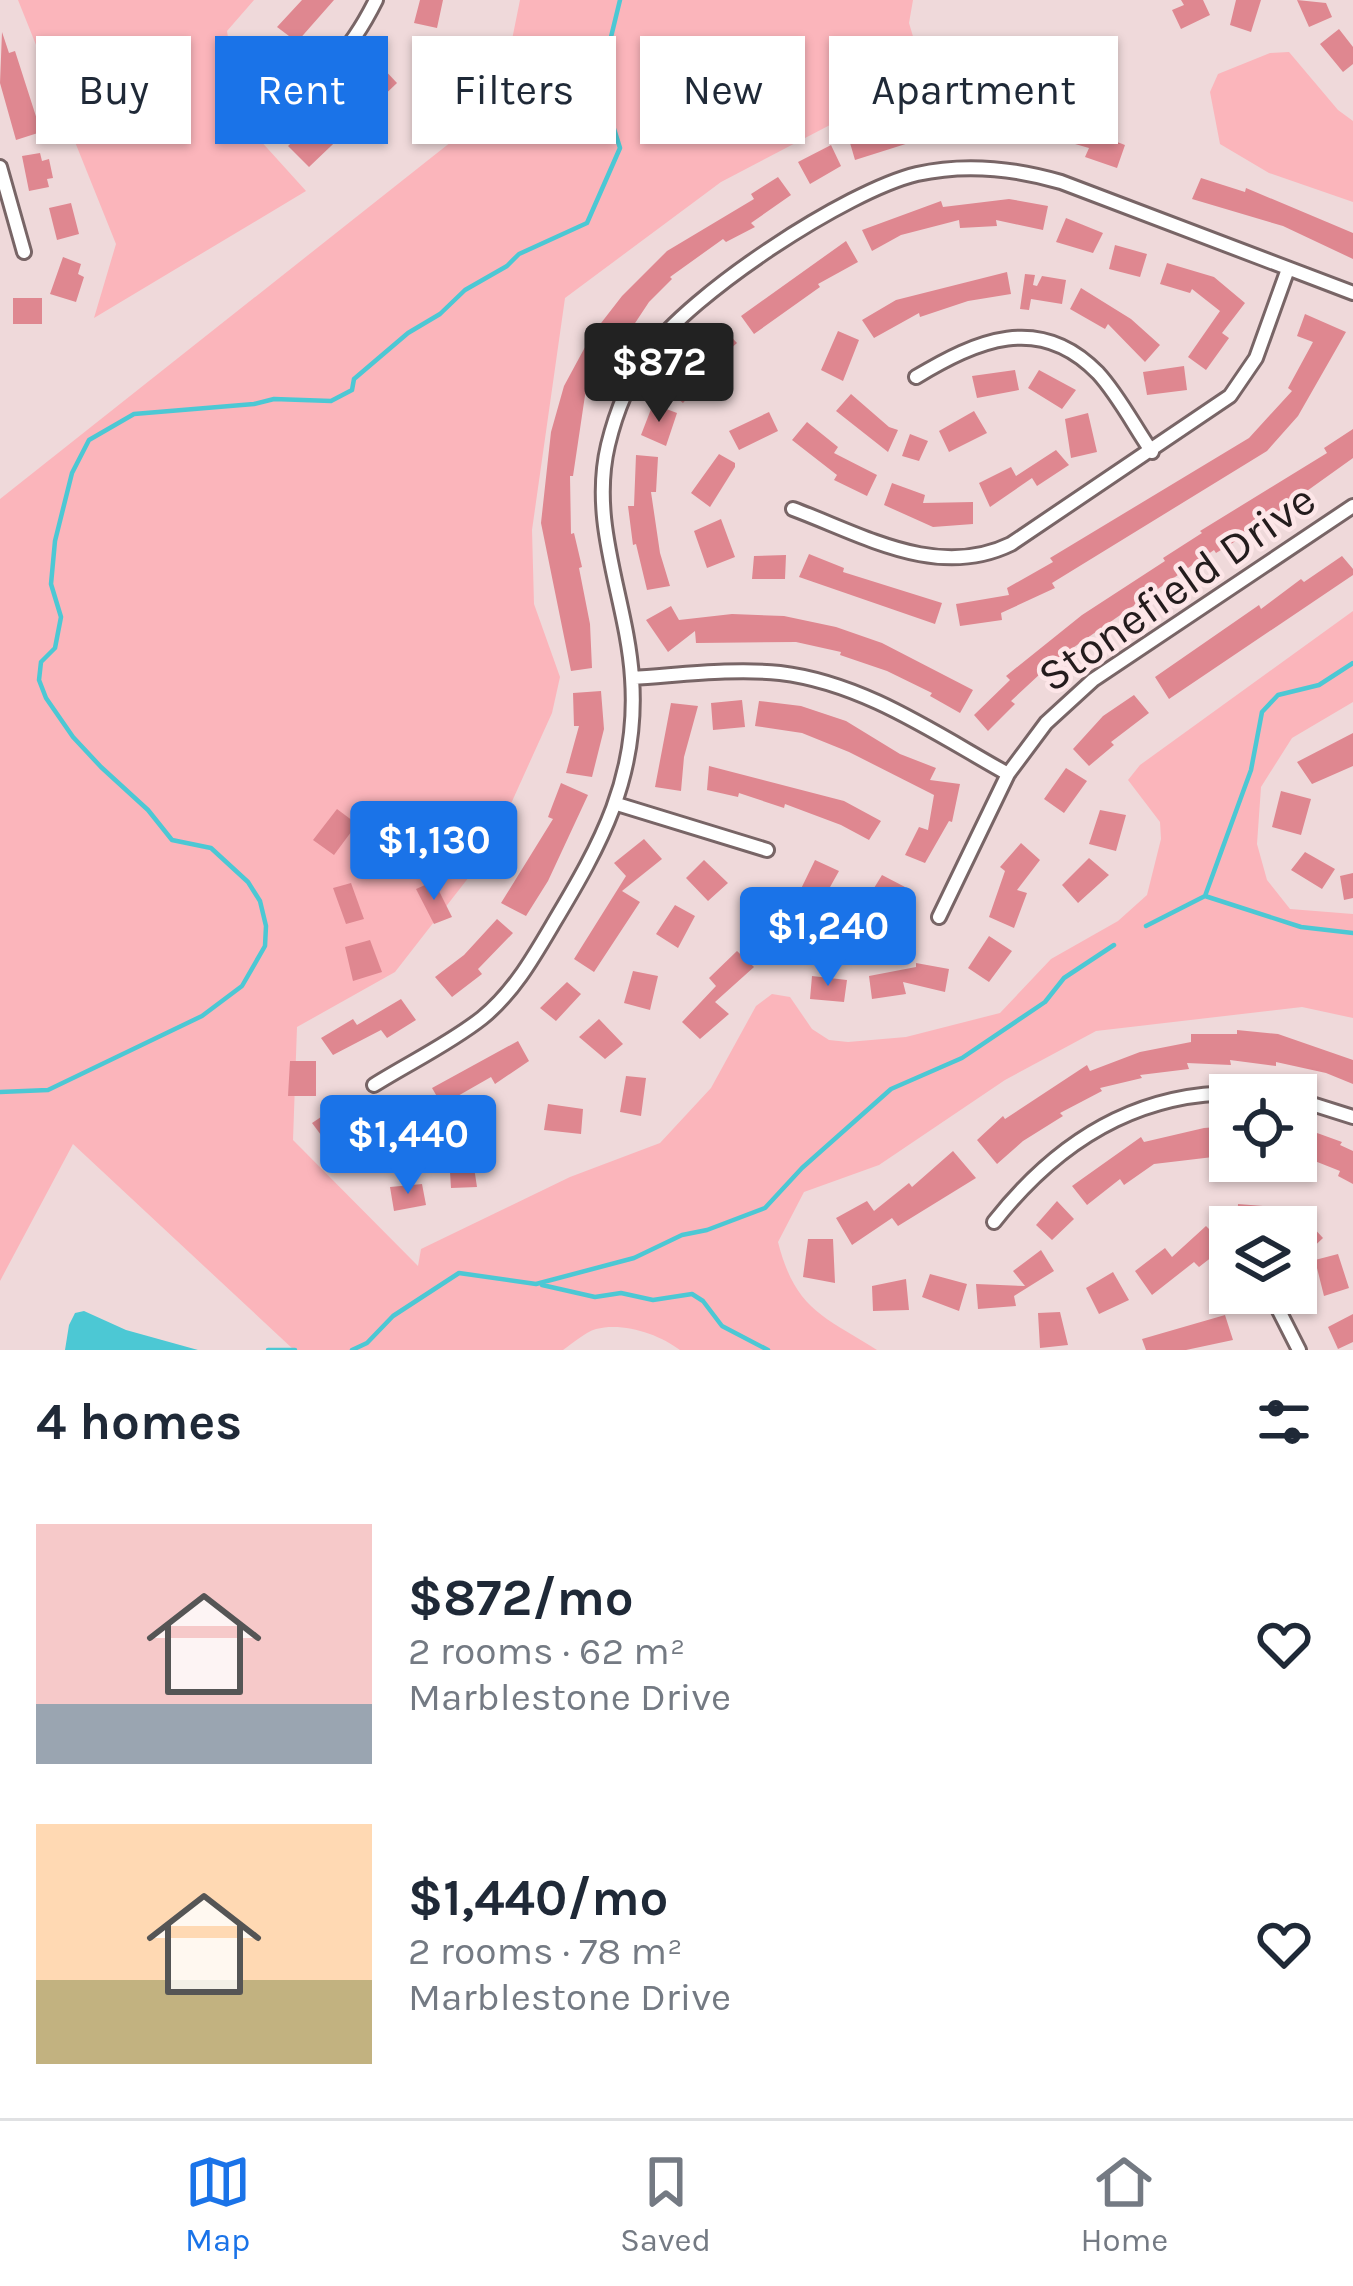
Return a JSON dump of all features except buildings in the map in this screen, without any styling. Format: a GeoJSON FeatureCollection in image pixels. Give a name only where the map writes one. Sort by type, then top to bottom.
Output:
{"type":"FeatureCollection","features":[{"type":"Feature","properties":{"kind":"street"},"geometry":{"type":"LineString","coordinates":[[354,36],[376,0]]}},
{"type":"Feature","properties":{"kind":"street"},"geometry":{"type":"LineString","coordinates":[[0,167],[24,252]]}},
{"type":"Feature","properties":{"kind":"street"},"geometry":{"type":"LineString","coordinates":[[374,1085],[481,1019],[515,985],[605,835],[628,750],[632,678],[602,507],[606,452],[622,399],[648,352],[685,312],[836,207],[876,187],[921,173],[968,168],[1010,170],[1060,182],[1353,293]]}},
{"type":"Feature","properties":{"kind":"street"},"geometry":{"type":"LineString","coordinates":[[793,508],[926,557],[982,557],[1011,544],[1218,407],[1256,358],[1288,269]]}},
{"type":"Feature","properties":{"kind":"street"},"geometry":{"type":"LineString","coordinates":[[916,377],[982,342],[1015,338],[1047,342],[1075,355],[1099,374],[1152,452]]}},
{"type":"Feature","properties":{"kind":"street","name":"Stonefield Drive"},"geometry":{"type":"LineString","coordinates":[[939,917],[1008,774],[1046,723],[1093,680],[1353,506]]}},
{"type":"Feature","properties":{"kind":"street"},"geometry":{"type":"LineString","coordinates":[[632,678],[743,672],[819,680],[883,704],[1008,774]]}},
{"type":"Feature","properties":{"kind":"street"},"geometry":{"type":"LineString","coordinates":[[617,803],[767,850]]}},
{"type":"Feature","properties":{"kind":"street"},"geometry":{"type":"LineString","coordinates":[[994,1222],[1052,1158],[1122,1116],[1162,1102],[1209,1095]]}},
{"type":"Feature","properties":{"kind":"street"},"geometry":{"type":"LineString","coordinates":[[1317,1106],[1353,1117]]}},
{"type":"Feature","properties":{"kind":"street"},"geometry":{"type":"LineString","coordinates":[[1281,1314],[1299,1350]]}},
{"type":"Feature","properties":{"kind":"shaded area"},"geometry":{"type":"Polygon","coordinates":[[[18,0],[254,0],[228,36],[215,36],[215,144],[264,144],[306,191],[94,318],[116,244],[76,144],[191,144],[191,36],[36,36],[36,45],[18,0]]]}},
{"type":"Feature","properties":{"kind":"shaded area"},"geometry":{"type":"Polygon","coordinates":[[[520,0],[913,0],[909,23],[913,36],[829,36],[829,126],[805,138],[805,36],[640,36],[640,144],[794,144],[721,182],[565,298],[532,530],[534,604],[560,677],[552,713],[490,850],[395,972],[297,1027],[293,1140],[418,1266],[421,1249],[570,1177],[660,1143],[711,1088],[756,1006],[772,994],[790,997],[812,1029],[829,1040],[848,1042],[906,1037],[1000,1013],[1051,959],[1118,921],[1147,895],[1161,839],[1160,822],[1128,780],[1140,765],[1353,611],[1353,702],[1292,738],[1261,787],[1257,844],[1267,880],[1290,909],[1353,914],[1353,1018],[1302,1007],[1096,1031],[1005,1080],[879,1165],[804,1192],[778,1242],[793,1282],[826,1319],[877,1350],[680,1350],[651,1334],[606,1327],[563,1350],[294,1350],[73,1144],[0,1281],[0,499],[448,144],[616,144],[616,36],[513,36],[520,0]]]}},
{"type":"Feature","properties":{"kind":"shaded area"},"geometry":{"type":"Polygon","coordinates":[[[1289,52],[1353,121],[1353,202],[1269,173],[1220,144],[1210,92],[1218,74],[1270,53],[1289,52]]]}},
{"type":"Feature","properties":{"kind":"water"},"geometry":{"type":"Polygon","coordinates":[[[84,1311],[126,1330],[198,1350],[65,1350],[69,1325],[75,1313],[84,1311]]]}},
{"type":"Feature","properties":{"kind":"waterway"},"geometry":{"type":"LineString","coordinates":[[0,1092],[48,1090],[202,1016],[242,986],[265,946],[260,901],[248,882],[211,848],[172,840],[73,737],[39,680],[41,662],[55,648],[61,617],[51,584],[55,541],[72,473],[89,440],[134,414],[274,399],[331,401],[352,390],[354,379],[465,290],[519,254],[587,223],[620,148],[604,97],[620,0]]}},
{"type":"Feature","properties":{"kind":"waterway"},"geometry":{"type":"LineString","coordinates":[[1146,926],[1205,896],[1251,770],[1262,712],[1278,695],[1319,685],[1353,663]]}},
{"type":"Feature","properties":{"kind":"waterway"},"geometry":{"type":"LineString","coordinates":[[1205,896],[1301,927],[1353,933]]}},
{"type":"Feature","properties":{"kind":"waterway"},"geometry":{"type":"LineString","coordinates":[[352,1350],[367,1343],[393,1316],[459,1273],[536,1284],[634,1258],[682,1235],[765,1208],[802,1168],[891,1089],[962,1058],[1045,1002],[1064,978],[1114,945]]}},
{"type":"Feature","properties":{"kind":"waterway"},"geometry":{"type":"LineString","coordinates":[[542,1285],[595,1297],[621,1293],[653,1300],[692,1294],[722,1326],[768,1350]]}},
{"type":"Feature","properties":{"kind":"waterway"},"geometry":{"type":"LineString","coordinates":[[268,1350],[295,1350]]}}]}
